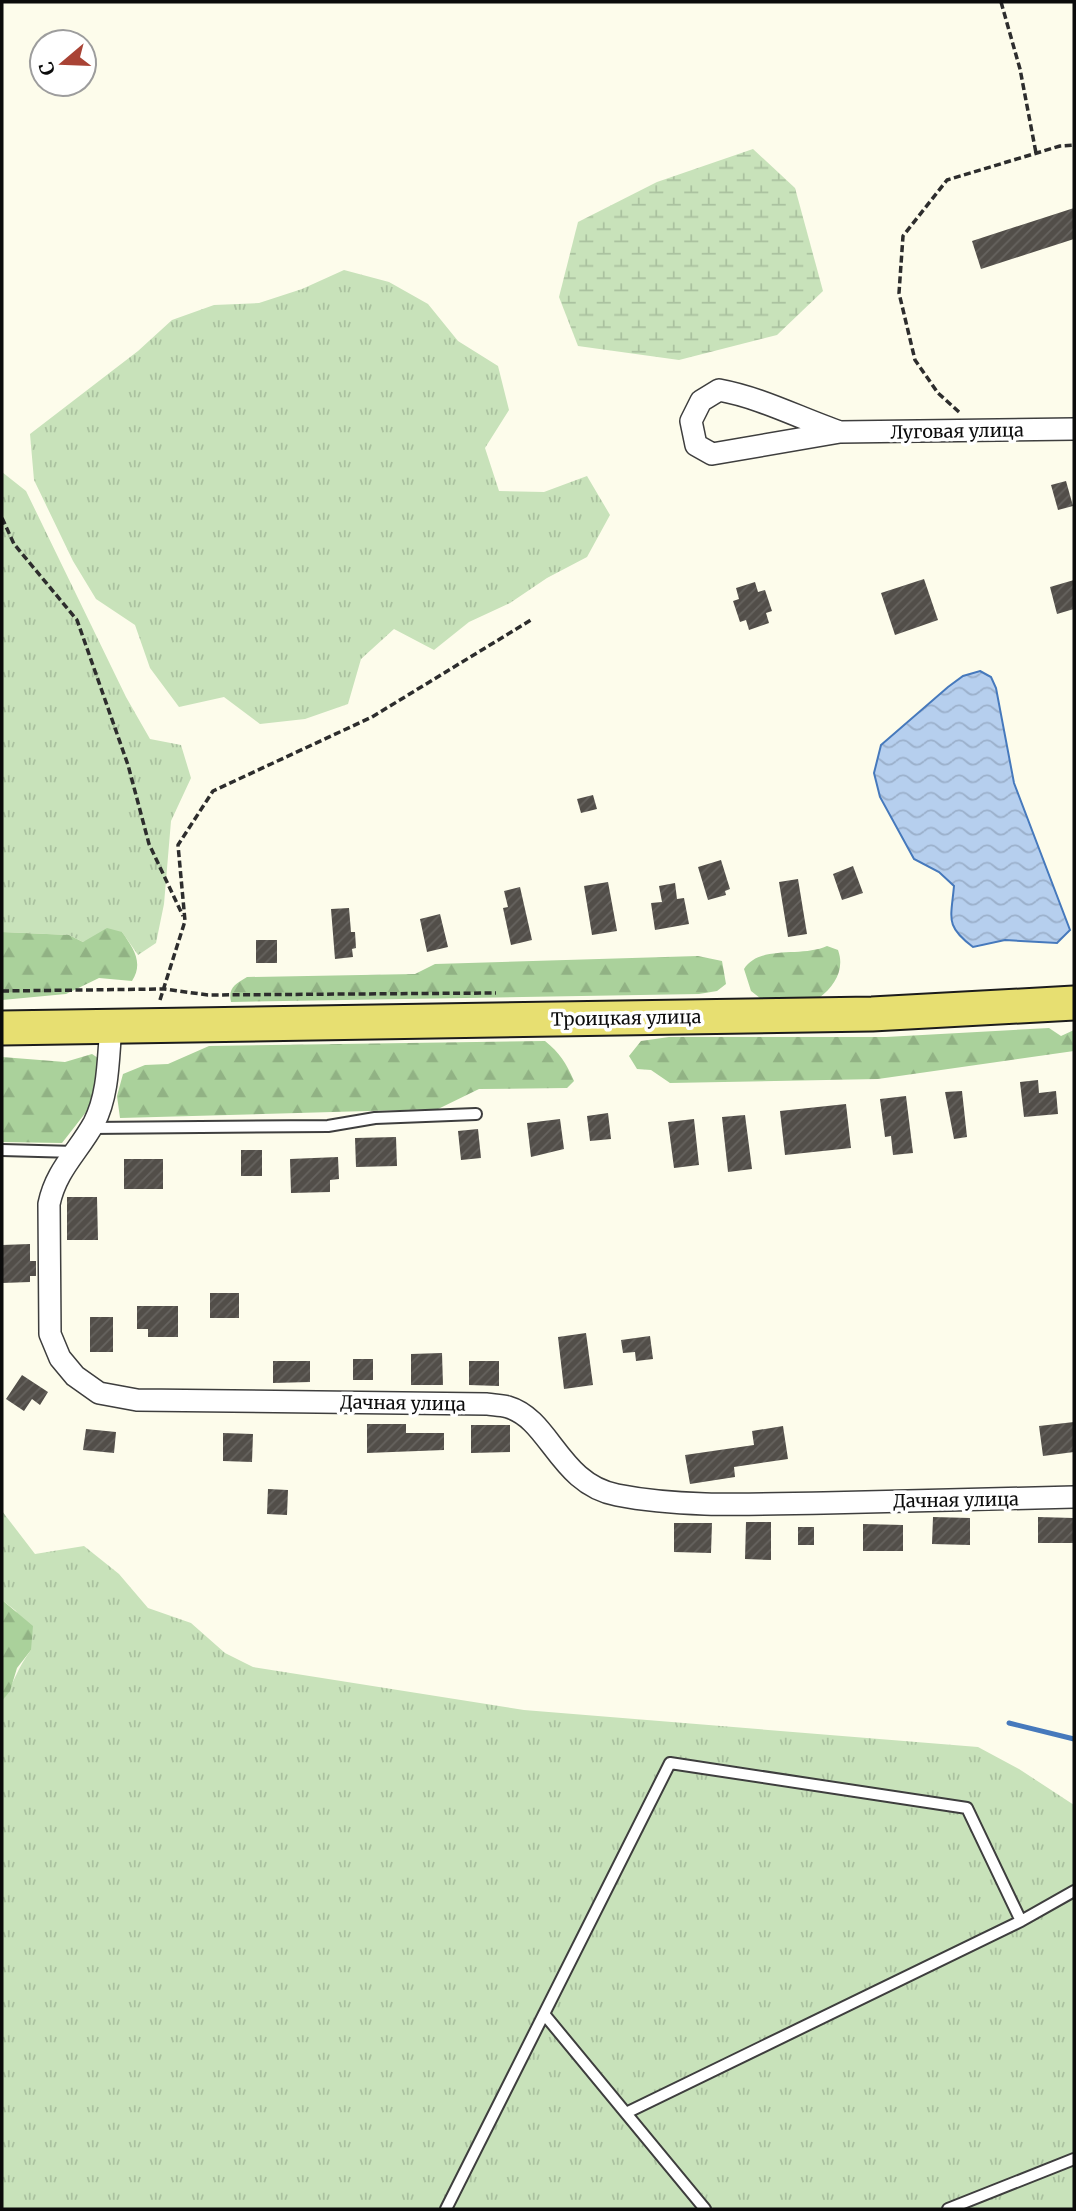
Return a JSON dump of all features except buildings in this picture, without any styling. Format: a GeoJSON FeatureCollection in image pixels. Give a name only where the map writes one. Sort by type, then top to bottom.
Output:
{"type":"FeatureCollection","features":[{"type":"Feature","properties":{"kind":"main road","name":"Троицкая улица"},"geometry":{"type":"LineString","coordinates":[[2,1028],[872,1014],[1074,1003]]}},
{"type":"Feature","properties":{"kind":"street","name":"Луговая улица"},"geometry":{"type":"LineString","coordinates":[[840,432],[795,416],[752,396],[719,390],[701,401],[691,421],[696,445],[712,454],[840,432],[1074,429]]}},
{"type":"Feature","properties":{"kind":"street","name":"Дачная улица"},"geometry":{"type":"LineString","coordinates":[[111,1026],[104,1093],[90,1128],[53,1182],[49,1203],[50,1334],[60,1358],[75,1376],[99,1393],[137,1400],[486,1404],[509,1407],[522,1414],[544,1435],[562,1462],[591,1485],[615,1495],[770,1504],[1074,1497]]}},
{"type":"Feature","properties":{"kind":"lane"},"geometry":{"type":"LineString","coordinates":[[90,1128],[328,1126],[375,1118],[476,1114]]}},
{"type":"Feature","properties":{"kind":"lane"},"geometry":{"type":"LineString","coordinates":[[2,1150],[75,1152]]}},
{"type":"Feature","properties":{"kind":"lane"},"geometry":{"type":"LineString","coordinates":[[446,2209],[670,1763],[968,1808],[1021,1921]]}},
{"type":"Feature","properties":{"kind":"lane"},"geometry":{"type":"LineString","coordinates":[[626,2113],[1021,1921],[1074,1891]]}},
{"type":"Feature","properties":{"kind":"lane"},"geometry":{"type":"LineString","coordinates":[[544,2014],[705,2209]]}},
{"type":"Feature","properties":{"kind":"lane"},"geometry":{"type":"LineString","coordinates":[[948,2209],[1074,2159]]}},
{"type":"Feature","properties":{"kind":"path"},"geometry":{"type":"LineString","coordinates":[[1001,2],[1020,69],[1036,153]]}},
{"type":"Feature","properties":{"kind":"path"},"geometry":{"type":"LineString","coordinates":[[979,430],[938,393],[915,360],[899,293],[903,236],[947,180],[1036,153],[1074,145]]}},
{"type":"Feature","properties":{"kind":"path"},"geometry":{"type":"LineString","coordinates":[[2,518],[14,544],[77,620],[128,765],[149,844],[186,921]]}},
{"type":"Feature","properties":{"kind":"path"},"geometry":{"type":"LineString","coordinates":[[165,1025],[164,989],[186,921],[178,845],[213,791],[372,717],[531,621]]}},
{"type":"Feature","properties":{"kind":"path"},"geometry":{"type":"LineString","coordinates":[[2,991],[164,989],[208,995],[500,993]]}},
{"type":"Feature","properties":{"kind":"green space"},"geometry":{"type":"Polygon","coordinates":[[[753,149],[795,188],[823,291],[777,335],[679,360],[578,346],[559,297],[578,222],[657,182],[753,149]]]}},
{"type":"Feature","properties":{"kind":"green space"},"geometry":{"type":"Polygon","coordinates":[[[344,270],[389,282],[428,304],[458,341],[498,366],[509,410],[485,448],[499,491],[544,492],[587,476],[610,515],[587,557],[547,578],[510,603],[469,622],[434,650],[394,629],[361,659],[348,704],[305,719],[260,724],[224,697],[179,707],[150,668],[135,625],[96,599],[73,561],[34,480],[30,434],[138,351],[172,320],[214,305],[259,303],[302,289],[344,270]]]}},
{"type":"Feature","properties":{"kind":"green space"},"geometry":{"type":"Polygon","coordinates":[[[2,472],[26,491],[126,697],[150,739],[181,745],[191,778],[171,821],[164,904],[156,943],[138,955],[122,932],[83,942],[69,935],[2,932],[2,472]]]}},
{"type":"Feature","properties":{"kind":"green space"},"geometry":{"type":"Polygon","coordinates":[[[107,928],[122,932],[136,955],[137,968],[132,981],[99,978],[66,994],[2,1000],[2,932],[69,935],[83,942],[107,928]]]}},
{"type":"Feature","properties":{"kind":"green space"},"geometry":{"type":"Polygon","coordinates":[[[827,946],[838,950],[840,964],[834,983],[819,998],[760,998],[751,991],[744,969],[751,961],[770,954],[827,946]]]}},
{"type":"Feature","properties":{"kind":"green space"},"geometry":{"type":"Polygon","coordinates":[[[698,956],[722,961],[726,984],[717,991],[699,994],[231,1002],[230,997],[233,987],[247,977],[415,974],[435,964],[698,956]]]}},
{"type":"Feature","properties":{"kind":"green space"},"geometry":{"type":"Polygon","coordinates":[[[1049,1028],[1061,1036],[1074,1030],[1074,1051],[878,1079],[670,1083],[651,1070],[637,1069],[629,1056],[641,1041],[669,1037],[886,1037],[1049,1028]]]}},
{"type":"Feature","properties":{"kind":"green space"},"geometry":{"type":"Polygon","coordinates":[[[545,1041],[559,1054],[574,1081],[567,1088],[479,1089],[438,1109],[120,1118],[117,1096],[123,1074],[145,1065],[168,1064],[209,1046],[545,1041]]]}},
{"type":"Feature","properties":{"kind":"green space"},"geometry":{"type":"Polygon","coordinates":[[[92,1054],[98,1058],[97,1098],[62,1143],[2,1142],[2,1057],[65,1062],[92,1054]]]}},
{"type":"Feature","properties":{"kind":"green space"},"geometry":{"type":"Polygon","coordinates":[[[2,1511],[35,1554],[84,1546],[119,1574],[148,1608],[191,1623],[225,1653],[253,1667],[524,1710],[978,1747],[1019,1769],[1074,1805],[1074,2209],[2,2209],[2,1701],[31,1650],[16,1611],[2,1600],[2,1511]]]}},
{"type":"Feature","properties":{"kind":"green space"},"geometry":{"type":"Polygon","coordinates":[[[2,1600],[33,1626],[31,1650],[17,1668],[10,1691],[2,1701],[2,1600]]]}},
{"type":"Feature","properties":{"kind":"water"},"geometry":{"type":"Polygon","coordinates":[[[980,671],[991,677],[996,688],[1014,783],[1070,930],[1057,943],[1005,940],[973,947],[964,940],[952,921],[954,886],[939,872],[914,859],[880,797],[874,773],[881,745],[948,687],[963,676],[980,671]]]}},
{"type":"Feature","properties":{"kind":"waterway"},"geometry":{"type":"LineString","coordinates":[[1009,1723],[1074,1739]]}}]}
